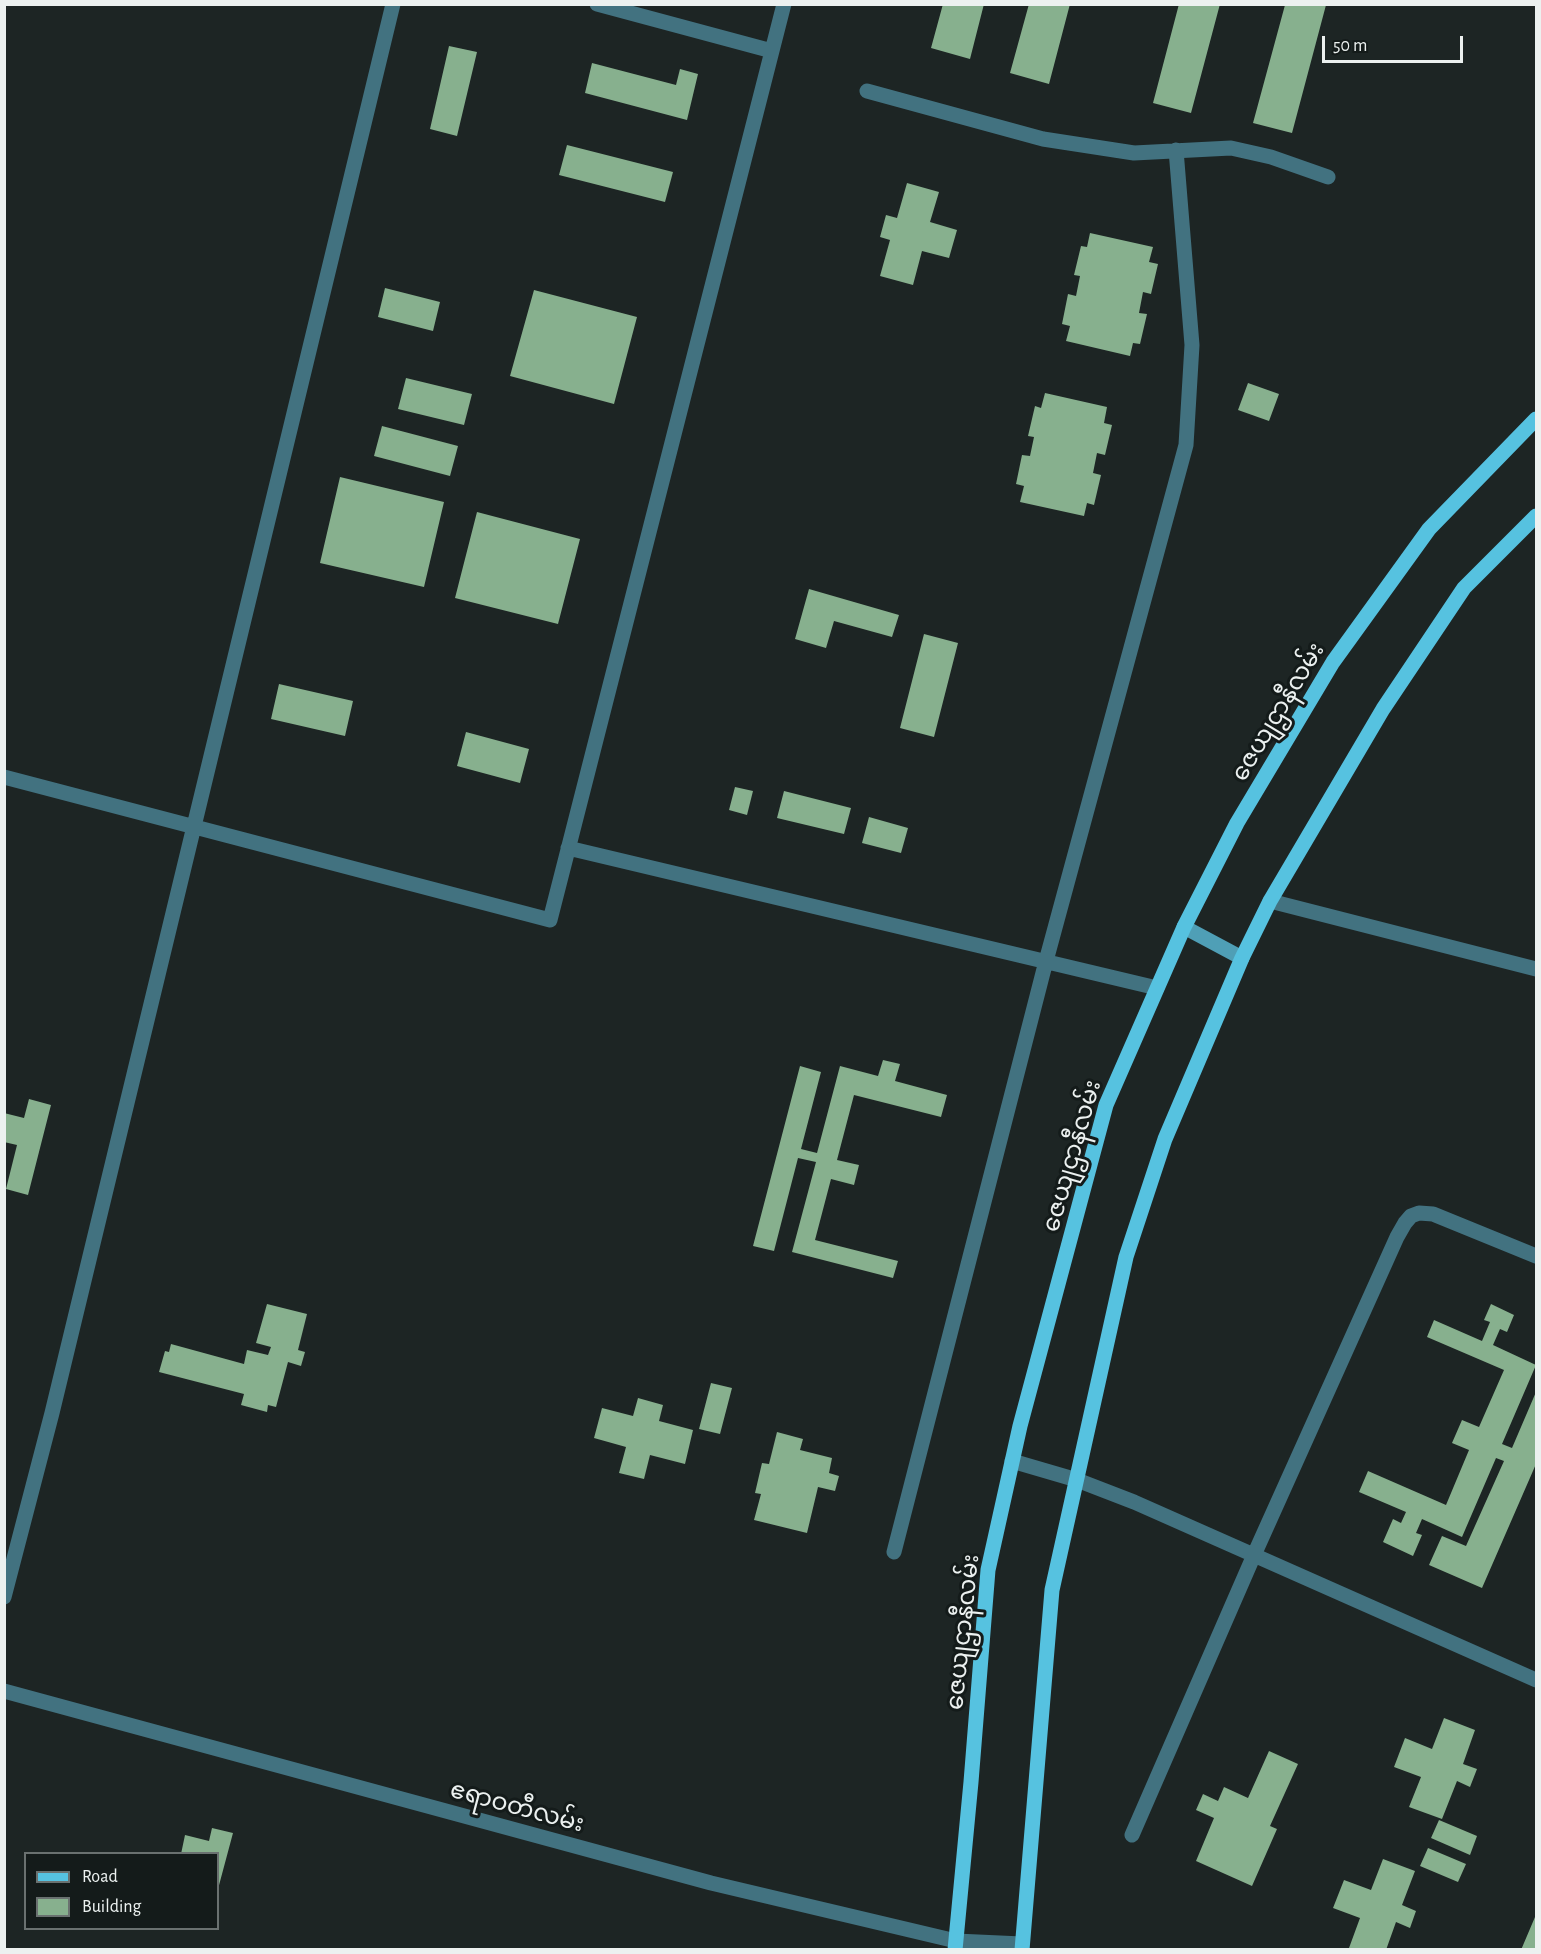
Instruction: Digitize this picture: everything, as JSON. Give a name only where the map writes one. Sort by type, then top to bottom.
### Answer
[{"type":"main road","name":"ဇေယျဌာနီလမ်း","points":[[956,1945],[988,1570],[1023,1414],[1106,1105],[1184,927],[1237,823],[1333,662],[1430,529],[1536,419]]},
{"type":"main road","points":[[1022,1947],[1052,1590],[1126,1257],[1165,1140],[1242,958],[1270,901],[1383,709],[1464,588],[1536,516]]},
{"type":"main road","points":[[1184,927],[1242,958]]},
{"type":"street","points":[[4,1597],[52,1413],[393,4]]},
{"type":"street","points":[[597,4],[772,51]]},
{"type":"street","points":[[4,777],[550,920],[784,4]]},
{"type":"street","points":[[867,92],[1043,139],[1134,153],[1232,148],[1328,177]]},
{"type":"street","points":[[894,1552],[1046,961],[1186,445],[1192,345],[1176,150]]},
{"type":"street","points":[[568,848],[1157,988]]},
{"type":"street","points":[[1270,901],[1536,969]]},
{"type":"street","points":[[1132,1835],[1254,1555],[1397,1237],[1411,1216],[1419,1213],[1433,1214],[1536,1256]]},
{"type":"street","points":[[1012,1461],[1077,1480],[1134,1502],[1536,1680]]},
{"type":"street","name":"ဧရာဝတီလမ်း","points":[[4,1691],[711,1883],[956,1945],[1022,1947]]},
{"type":"building","points":[[943,4],[984,4],[970,59],[931,48]]},
{"type":"building","points":[[1029,4],[1070,4],[1049,84],[1010,73]]},
{"type":"building","points":[[1179,4],[1220,4],[1191,113],[1153,103]]},
{"type":"building","points":[[1285,5],[1326,5],[1292,133],[1253,123]]},
{"type":"building","points":[[449,46],[477,52],[457,136],[430,129]]},
{"type":"building","points":[[592,63],[676,85],[680,69],[698,74],[687,120],[585,93]]},
{"type":"building","points":[[567,145],[673,172],[665,202],[559,175]]},
{"type":"building","points":[[907,183],[939,192],[930,222],[957,230],[949,258],[922,251],[913,285],[880,276],[890,240],[880,237],[886,215],[897,218]]},
{"type":"building","points":[[1090,233],[1153,247],[1149,262],[1158,264],[1151,294],[1143,292],[1139,313],[1147,314],[1140,344],[1133,343],[1130,356],[1066,341],[1070,326],[1062,324],[1068,294],[1076,296],[1080,276],[1074,275],[1081,246],[1087,247]]},
{"type":"building","points":[[385,288],[440,302],[433,331],[378,317]]},
{"type":"building","points":[[534,290],[637,317],[614,404],[510,376]]},
{"type":"building","points":[[406,378],[472,394],[464,425],[398,409]]},
{"type":"building","points":[[1248,383],[1279,394],[1269,421],[1238,410]]},
{"type":"building","points":[[1045,393],[1107,407],[1104,423],[1112,425],[1105,455],[1097,453],[1093,473],[1101,475],[1094,505],[1087,503],[1084,516],[1020,502],[1024,486],[1016,484],[1022,455],[1030,456],[1034,437],[1028,436],[1035,406],[1041,408]]},
{"type":"building","points":[[382,426],[458,446],[450,476],[374,456]]},
{"type":"building","points":[[340,477],[444,502],[424,587],[320,563]]},
{"type":"building","points":[[477,512],[580,539],[558,624],[455,598]]},
{"type":"building","points":[[809,589],[899,615],[892,637],[834,621],[826,648],[795,639]]},
{"type":"building","points":[[924,634],[958,643],[934,737],[900,728]]},
{"type":"building","points":[[279,684],[353,701],[345,736],[271,719]]},
{"type":"building","points":[[466,732],[529,749],[520,783],[457,766]]},
{"type":"building","points":[[735,787],[753,791],[747,815],[729,810]]},
{"type":"building","points":[[784,791],[851,808],[844,834],[777,818]]},
{"type":"building","points":[[869,817],[908,828],[901,853],[862,843]]},
{"type":"building","points":[[883,1060],[900,1064],[895,1081],[947,1095],[941,1117],[854,1095],[837,1160],[859,1165],[854,1185],[831,1179],[815,1240],[898,1261],[893,1278],[792,1252],[816,1162],[798,1158],[774,1251],[753,1246],[800,1066],[821,1072],[801,1149],[817,1153],[840,1066],[878,1076]]},
{"type":"building","points":[[29,1099],[51,1105],[28,1195],[6,1189],[17,1145],[4,1142],[4,1113],[24,1118]]},
{"type":"building","points":[[267,1304],[307,1314],[298,1350],[305,1352],[301,1366],[288,1362],[276,1407],[268,1405],[267,1412],[241,1405],[244,1394],[159,1372],[165,1351],[169,1352],[171,1344],[244,1364],[247,1350],[268,1355],[271,1347],[256,1343]]},
{"type":"building","points":[[1491,1304],[1514,1315],[1507,1332],[1500,1329],[1493,1345],[1536,1365],[1502,1444],[1512,1448],[1536,1392],[1536,1464],[1482,1588],[1429,1565],[1442,1536],[1466,1546],[1504,1461],[1496,1458],[1462,1537],[1422,1519],[1416,1533],[1422,1535],[1413,1556],[1383,1542],[1393,1519],[1401,1523],[1406,1512],[1359,1492],[1368,1471],[1446,1505],[1469,1450],[1452,1443],[1462,1420],[1479,1427],[1504,1370],[1427,1337],[1434,1320],[1482,1341],[1490,1322],[1484,1320]]},
{"type":"building","points":[[711,1383],[732,1388],[720,1434],[699,1429]]},
{"type":"building","points":[[638,1398],[663,1405],[659,1421],[693,1430],[685,1464],[650,1455],[644,1479],[619,1473],[626,1447],[594,1438],[602,1408],[633,1416]]},
{"type":"building","points":[[777,1432],[803,1439],[800,1450],[832,1458],[829,1473],[839,1476],[835,1491],[818,1487],[807,1533],[754,1520],[761,1494],[755,1493],[762,1463],[769,1464]]},
{"type":"building","points":[[1444,1718],[1475,1730],[1463,1764],[1477,1769],[1470,1787],[1457,1781],[1442,1819],[1409,1807],[1421,1777],[1394,1767],[1405,1738],[1432,1749]]},
{"type":"building","points":[[1269,1751],[1298,1764],[1270,1826],[1277,1829],[1252,1886],[1196,1861],[1214,1818],[1196,1810],[1203,1794],[1218,1801],[1224,1787],[1248,1798]]},
{"type":"building","points":[[1439,1820],[1477,1836],[1470,1855],[1431,1838]]},
{"type":"building","points":[[212,1828],[233,1833],[219,1885],[219,1852],[181,1852],[185,1835],[209,1841]]},
{"type":"building","points":[[1428,1848],[1466,1864],[1458,1882],[1420,1866]]},
{"type":"building","points":[[1383,1859],[1415,1871],[1402,1905],[1416,1911],[1410,1928],[1396,1922],[1386,1950],[1352,1950],[1349,1948],[1360,1918],[1333,1908],[1344,1880],[1371,1890]]},
{"type":"building","points":[[1535,1917],[1536,1950],[1521,1950]]}]
